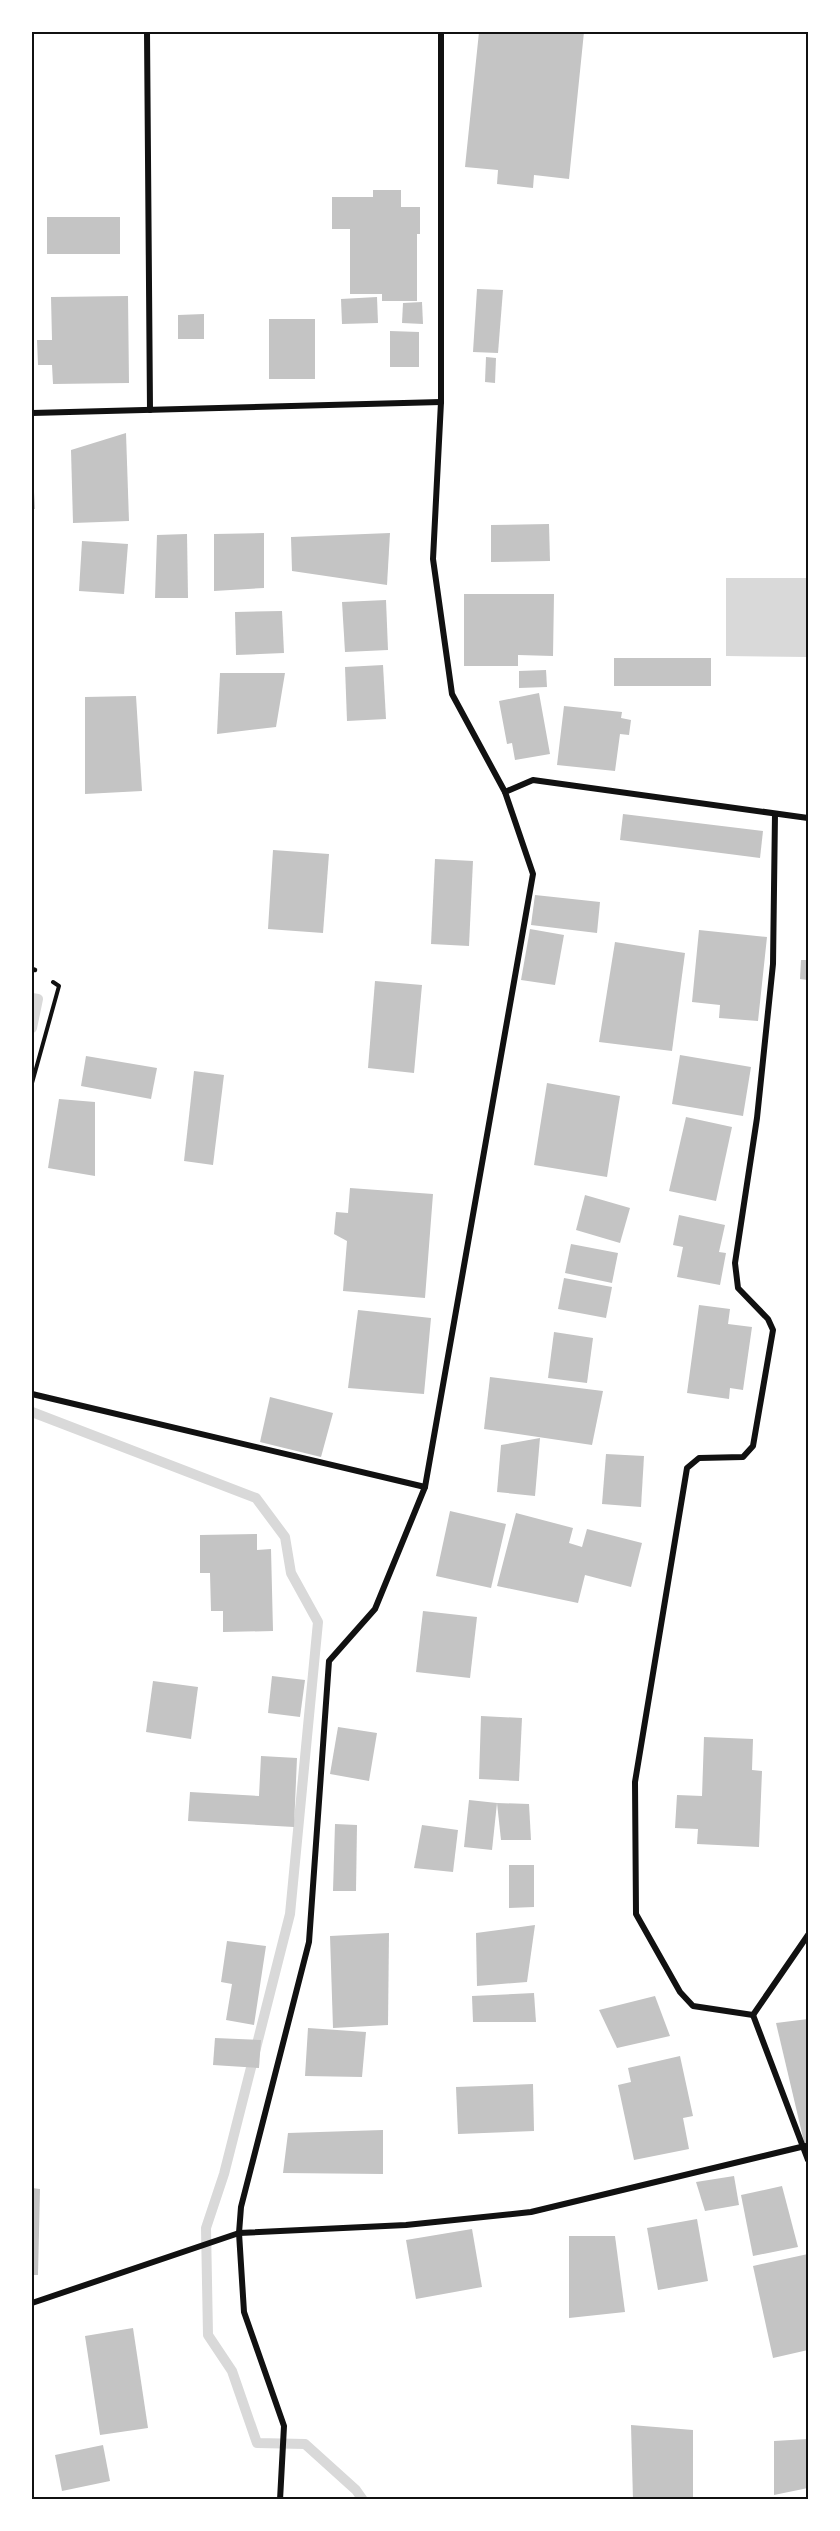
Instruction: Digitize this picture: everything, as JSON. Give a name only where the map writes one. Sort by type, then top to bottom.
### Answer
[{"type":"street","points":[[147,32],[150,410]]},
{"type":"street","points":[[280,2499],[284,2426],[243,2312],[239,2233],[241,2207],[309,1942],[329,1661],[375,1609],[425,1487],[533,874],[505,792],[452,694],[433,559],[441,402],[441,32]]},
{"type":"street","points":[[32,413],[441,402]]},
{"type":"street","points":[[505,792],[533,780],[808,818]]},
{"type":"street","points":[[753,2015],[693,2006],[680,1992],[636,1914],[635,1782],[687,1468],[699,1458],[743,1457],[753,1446],[773,1330],[768,1319],[738,1288],[735,1263],[757,1118],[773,964],[775,814]]},
{"type":"street","points":[[32,1394],[425,1487]]},
{"type":"street","points":[[753,2015],[808,1935]]},
{"type":"street","points":[[753,2015],[805,2146],[808,2160]]},
{"type":"street","points":[[32,2303],[239,2233],[406,2225],[531,2212],[805,2146]]},
{"type":"path","points":[[32,1083],[59,986],[33,969]]},
{"type":"shaded area","points":[[726,578],[808,578],[808,657],[726,656]]},
{"type":"building","points":[[479,32],[584,32],[569,179],[534,175],[533,188],[497,184],[498,170],[465,167]]},
{"type":"building","points":[[373,190],[401,190],[401,207],[420,207],[420,234],[417,234],[417,301],[382,301],[382,294],[350,294],[350,229],[332,229],[332,197],[373,197]]},
{"type":"building","points":[[47,217],[120,217],[120,254],[47,254]]},
{"type":"building","points":[[477,289],[503,290],[498,353],[473,352]]},
{"type":"building","points":[[128,296],[129,383],[53,384],[52,365],[38,365],[37,340],[52,340],[51,297]]},
{"type":"building","points":[[377,297],[378,323],[342,324],[341,299]]},
{"type":"building","points":[[422,302],[423,324],[402,323],[403,303]]},
{"type":"building","points":[[204,314],[204,339],[178,339],[178,315]]},
{"type":"building","points":[[269,319],[315,319],[315,379],[269,379]]},
{"type":"building","points":[[390,331],[419,332],[419,367],[390,367]]},
{"type":"building","points":[[486,357],[496,358],[495,383],[485,382]]},
{"type":"building","points":[[126,433],[129,521],[73,523],[71,450]]},
{"type":"building","points":[[33,474],[35,509],[32,509]]},
{"type":"building","points":[[549,524],[550,561],[491,562],[491,525]]},
{"type":"building","points":[[264,533],[264,588],[214,591],[214,534]]},
{"type":"building","points":[[390,533],[387,585],[292,571],[291,537]]},
{"type":"building","points":[[187,534],[188,598],[155,598],[157,535]]},
{"type":"building","points":[[82,541],[128,544],[124,594],[79,591]]},
{"type":"building","points":[[464,594],[554,594],[553,656],[518,655],[518,666],[464,666]]},
{"type":"building","points":[[386,600],[388,650],[345,652],[342,602]]},
{"type":"building","points":[[282,611],[284,653],[236,655],[235,612]]},
{"type":"building","points":[[614,658],[711,658],[711,686],[614,686]]},
{"type":"building","points":[[383,665],[386,719],[347,721],[345,667]]},
{"type":"building","points":[[546,670],[547,687],[519,688],[519,671]]},
{"type":"building","points":[[220,673],[285,673],[276,727],[217,734]]},
{"type":"building","points":[[539,693],[550,754],[515,760],[512,743],[507,744],[499,701]]},
{"type":"building","points":[[136,696],[142,791],[85,794],[85,697]]},
{"type":"building","points":[[564,706],[622,712],[621,718],[631,720],[629,735],[620,734],[615,771],[557,765]]},
{"type":"building","points":[[623,814],[763,831],[760,858],[620,840]]},
{"type":"building","points":[[273,850],[329,854],[323,933],[268,929]]},
{"type":"building","points":[[435,859],[473,861],[469,946],[431,944]]},
{"type":"building","points":[[535,895],[600,902],[597,933],[531,925]]},
{"type":"building","points":[[530,929],[564,935],[555,985],[521,980]]},
{"type":"building","points":[[699,930],[767,937],[758,1021],[719,1018],[720,1005],[692,1002]]},
{"type":"building","points":[[615,942],[685,953],[672,1051],[599,1042]]},
{"type":"building","points":[[801,960],[808,960],[808,980],[800,979]]},
{"type":"building","points":[[375,981],[422,985],[414,1073],[368,1068]]},
{"type":"building","points":[[680,1055],[751,1067],[743,1116],[672,1104]]},
{"type":"building","points":[[86,1056],[157,1068],[151,1099],[81,1086]]},
{"type":"building","points":[[194,1071],[224,1075],[213,1165],[184,1161]]},
{"type":"building","points":[[547,1083],[620,1096],[607,1177],[534,1165]]},
{"type":"building","points":[[59,1099],[95,1102],[95,1176],[48,1168]]},
{"type":"building","points":[[686,1117],[732,1127],[716,1201],[669,1191]]},
{"type":"building","points":[[350,1188],[433,1194],[425,1298],[343,1291],[347,1241],[334,1234],[336,1212],[348,1213]]},
{"type":"building","points":[[585,1195],[630,1208],[620,1243],[576,1230]]},
{"type":"building","points":[[679,1215],[725,1225],[719,1252],[726,1253],[720,1285],[677,1277],[683,1247],[673,1245]]},
{"type":"building","points":[[571,1244],[618,1253],[612,1283],[565,1273]]},
{"type":"building","points":[[564,1278],[612,1287],[606,1318],[558,1309]]},
{"type":"building","points":[[699,1305],[730,1309],[728,1324],[752,1327],[743,1390],[730,1388],[729,1399],[687,1393]]},
{"type":"building","points":[[358,1310],[431,1318],[424,1394],[348,1388]]},
{"type":"building","points":[[554,1332],[593,1338],[587,1383],[548,1378]]},
{"type":"building","points":[[490,1377],[603,1391],[592,1445],[484,1429]]},
{"type":"building","points":[[270,1397],[333,1413],[321,1457],[260,1442]]},
{"type":"building","points":[[540,1438],[535,1496],[497,1492],[501,1445]]},
{"type":"building","points":[[606,1454],[644,1456],[641,1507],[602,1504]]},
{"type":"building","points":[[450,1511],[506,1524],[491,1588],[436,1576]]},
{"type":"building","points":[[516,1513],[573,1528],[569,1543],[582,1547],[587,1529],[642,1543],[631,1587],[585,1575],[578,1603],[497,1586]]},
{"type":"building","points":[[257,1534],[257,1550],[271,1549],[273,1631],[223,1632],[223,1611],[211,1611],[210,1573],[200,1573],[200,1535]]},
{"type":"building","points":[[423,1611],[477,1617],[470,1678],[416,1672]]},
{"type":"building","points":[[272,1676],[305,1680],[300,1717],[268,1713]]},
{"type":"building","points":[[153,1681],[198,1687],[191,1739],[146,1732]]},
{"type":"building","points":[[481,1716],[522,1718],[519,1781],[479,1779]]},
{"type":"building","points":[[338,1727],[377,1733],[369,1781],[330,1774]]},
{"type":"building","points":[[704,1737],[753,1739],[752,1770],[762,1771],[759,1847],[697,1844],[698,1829],[675,1828],[677,1795],[702,1796]]},
{"type":"building","points":[[261,1756],[297,1758],[294,1827],[188,1821],[190,1792],[259,1796]]},
{"type":"building","points":[[469,1800],[497,1803],[492,1850],[464,1847]]},
{"type":"building","points":[[497,1803],[529,1804],[531,1840],[501,1840]]},
{"type":"building","points":[[335,1824],[357,1825],[356,1891],[333,1891]]},
{"type":"building","points":[[422,1825],[458,1830],[453,1872],[414,1868]]},
{"type":"building","points":[[509,1865],[534,1865],[534,1907],[509,1908]]},
{"type":"building","points":[[535,1925],[527,1982],[477,1986],[476,1933]]},
{"type":"building","points":[[389,1933],[388,2025],[333,2028],[330,1936]]},
{"type":"building","points":[[227,1941],[266,1946],[254,2025],[226,2020],[232,1984],[221,1982]]},
{"type":"building","points":[[534,1993],[536,2022],[473,2022],[472,1996]]},
{"type":"building","points":[[655,1996],[670,2036],[617,2048],[599,2010]]},
{"type":"building","points":[[808,2019],[808,2143],[805,2146],[776,2023]]},
{"type":"building","points":[[308,2028],[366,2032],[362,2077],[305,2076]]},
{"type":"building","points":[[215,2038],[261,2040],[259,2068],[213,2065]]},
{"type":"building","points":[[680,2056],[693,2116],[683,2118],[689,2149],[634,2160],[618,2085],[631,2082],[628,2068]]},
{"type":"building","points":[[533,2084],[534,2131],[458,2134],[456,2087]]},
{"type":"building","points":[[383,2130],[383,2174],[283,2173],[288,2133]]},
{"type":"building","points":[[734,2176],[739,2205],[705,2211],[696,2182]]},
{"type":"building","points":[[782,2186],[798,2247],[753,2256],[741,2195]]},
{"type":"building","points":[[32,2188],[40,2189],[38,2275],[32,2275]]},
{"type":"building","points":[[697,2219],[708,2281],[658,2290],[647,2228]]},
{"type":"building","points":[[472,2229],[482,2287],[416,2299],[406,2240]]},
{"type":"building","points":[[569,2236],[615,2236],[625,2312],[569,2318]]},
{"type":"building","points":[[808,2254],[808,2350],[773,2358],[753,2266]]},
{"type":"building","points":[[133,2328],[148,2428],[100,2435],[85,2336]]},
{"type":"building","points":[[631,2425],[693,2430],[693,2500],[633,2500]]},
{"type":"building","points":[[808,2439],[808,2488],[774,2495],[774,2441]]},
{"type":"building","points":[[103,2445],[110,2481],[62,2491],[55,2455]]},
{"type":"waterway","points":[[32,998],[38,999],[32,1028]]},
{"type":"waterway","points":[[32,1412],[256,1498],[285,1537],[291,1573],[318,1622],[290,1914],[224,2174],[206,2228],[208,2335],[232,2371],[257,2443],[305,2444],[356,2490],[363,2500]]}]
